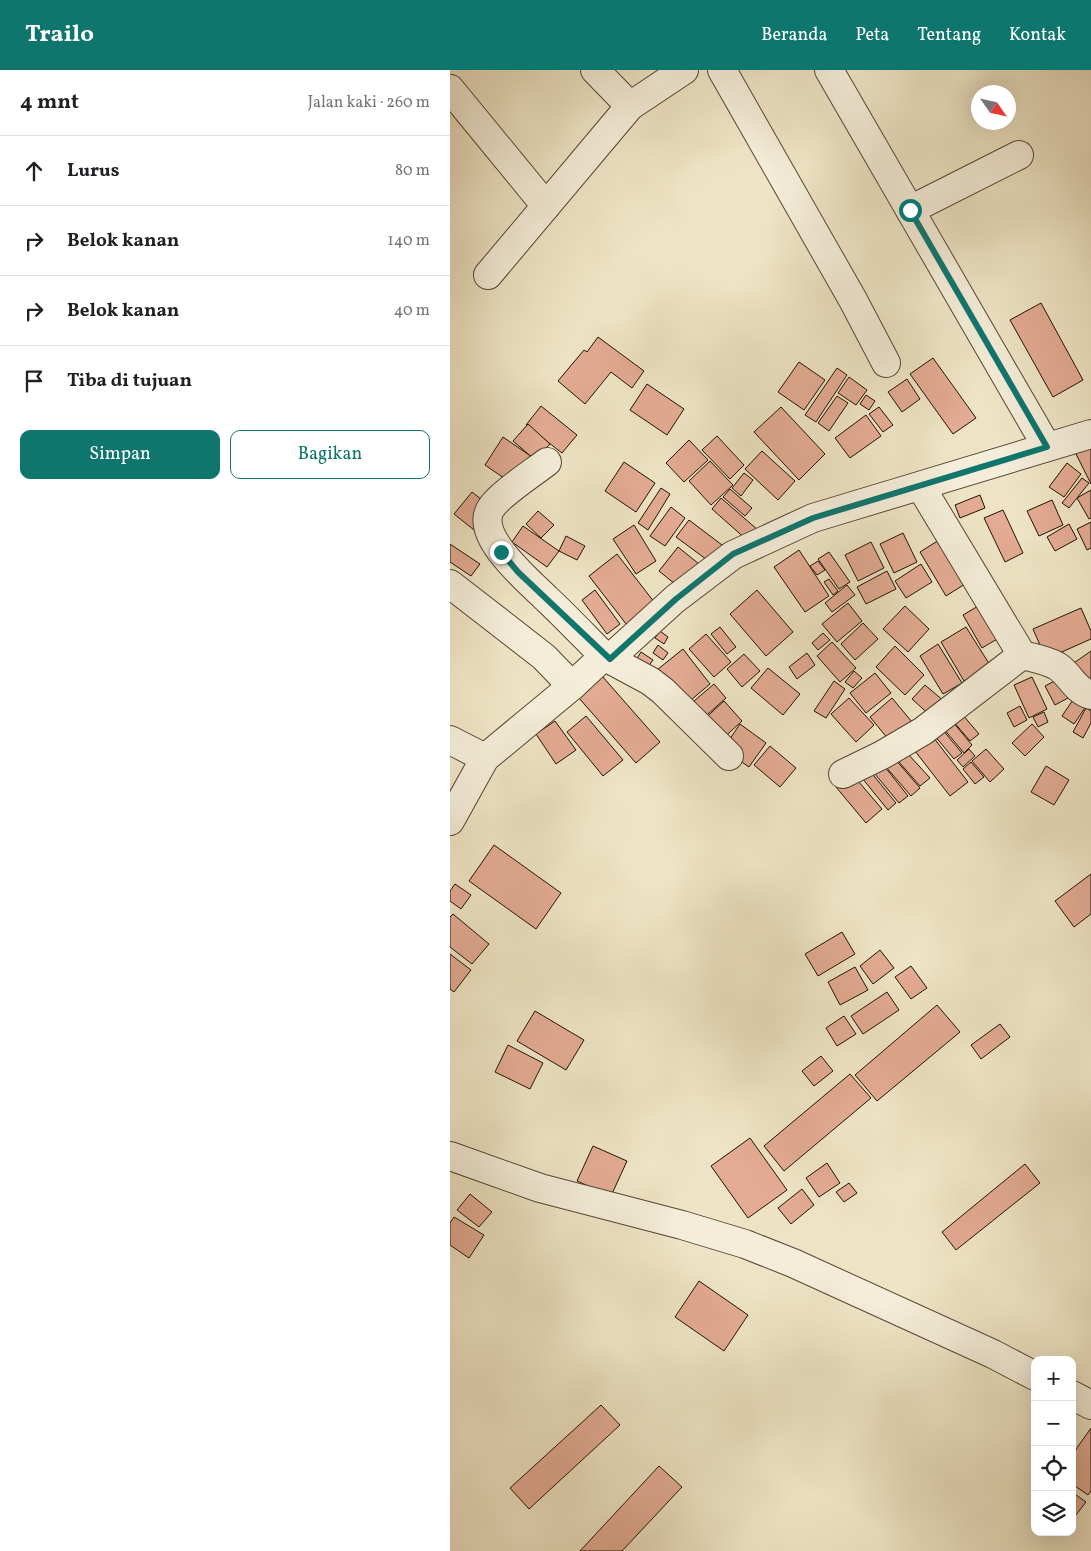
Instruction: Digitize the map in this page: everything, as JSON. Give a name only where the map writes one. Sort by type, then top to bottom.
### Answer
[{"type":"street","points":[[595,70],[630,106]]},
{"type":"street","points":[[488,274],[630,106],[684,70]]},
{"type":"street","points":[[722,70],[853,300],[886,363]]},
{"type":"street","points":[[829,70],[1047,447]]},
{"type":"street","points":[[450,89],[546,206]]},
{"type":"street","points":[[910,210],[1019,155]]},
{"type":"street","points":[[450,820],[485,758],[733,554],[813,518],[921,487],[1091,434]]},
{"type":"street","points":[[548,462],[491,507],[487,519],[489,531],[501,552],[518,572],[607,657],[650,681],[663,691],[729,756]]},
{"type":"street","points":[[921,487],[1022,655],[1045,660],[1059,667],[1083,693],[1091,695]]},
{"type":"street","points":[[450,584],[544,657],[572,686]]},
{"type":"street","points":[[842,774],[882,755],[923,731],[1022,655]]},
{"type":"street","points":[[450,740],[485,758]]},
{"type":"street","points":[[450,1156],[540,1188],[682,1224],[793,1262],[993,1354],[1031,1374]]},
{"type":"street","points":[[1076,1397],[1091,1405]]},
{"type":"building","points":[[1041,303],[1083,380],[1053,397],[1010,320]]},
{"type":"building","points":[[598,337],[644,371],[632,388],[611,372],[585,404],[558,381],[584,350],[587,352]]},
{"type":"building","points":[[933,358],[976,418],[953,434],[910,374]]},
{"type":"building","points":[[799,362],[825,380],[804,410],[778,392]]},
{"type":"building","points":[[837,368],[847,375],[816,422],[805,415]]},
{"type":"building","points":[[849,377],[867,390],[856,405],[838,393]]},
{"type":"building","points":[[907,379],[920,399],[902,412],[888,392]]},
{"type":"building","points":[[647,384],[684,409],[667,435],[630,410]]},
{"type":"building","points":[[866,395],[875,401],[869,410],[860,404]]},
{"type":"building","points":[[837,396],[848,403],[829,431],[818,423]]},
{"type":"building","points":[[541,406],[577,435],[562,453],[526,425]]},
{"type":"building","points":[[781,407],[825,454],[799,480],[754,432]]},
{"type":"building","points":[[879,407],[893,425],[883,432],[869,414]]},
{"type":"building","points":[[866,415],[881,436],[850,458],[835,438]]},
{"type":"building","points":[[528,424],[550,444],[535,460],[513,441]]},
{"type":"building","points":[[717,436],[744,465],[730,479],[702,450]]},
{"type":"building","points":[[503,437],[532,457],[514,485],[485,465]]},
{"type":"building","points":[[689,440],[708,460],[684,482],[666,463]]},
{"type":"building","points":[[1091,442],[1091,484],[1074,450]]},
{"type":"building","points":[[762,451],[795,481],[778,500],[745,469]]},
{"type":"building","points":[[710,461],[733,485],[711,505],[689,481]]},
{"type":"building","points":[[624,462],[655,483],[636,512],[605,491]]},
{"type":"building","points":[[1067,463],[1081,474],[1064,497],[1049,487]]},
{"type":"building","points":[[744,473],[753,480],[741,496],[732,488]]},
{"type":"building","points":[[1082,478],[1089,483],[1069,508],[1062,503]]},
{"type":"building","points":[[661,488],[670,494],[648,530],[638,523]]},
{"type":"building","points":[[730,489],[752,508],[745,516],[723,497]]},
{"type":"building","points":[[1091,490],[1091,518],[1089,519],[1077,498]]},
{"type":"building","points":[[472,492],[491,507],[474,530],[454,514]]},
{"type":"building","points":[[980,495],[985,508],[960,518],[955,505]]},
{"type":"building","points":[[721,498],[758,530],[748,541],[712,509]]},
{"type":"building","points":[[1052,500],[1063,525],[1039,536],[1027,511]]},
{"type":"building","points":[[671,507],[685,518],[665,546],[650,536]]},
{"type":"building","points":[[1003,510],[1023,553],[1005,562],[984,518]]},
{"type":"building","points":[[538,511],[554,525],[541,538],[526,524]]},
{"type":"building","points":[[689,520],[726,548],[714,565],[676,537]]},
{"type":"building","points":[[1091,522],[1091,548],[1087,550],[1077,529]]},
{"type":"building","points":[[1069,524],[1077,539],[1055,551],[1047,537]]},
{"type":"building","points":[[634,525],[656,561],[636,574],[613,539]]},
{"type":"building","points":[[523,526],[559,551],[547,567],[512,542]]},
{"type":"building","points":[[903,533],[917,562],[894,573],[880,544]]},
{"type":"building","points":[[947,535],[973,579],[946,596],[920,552]]},
{"type":"building","points":[[566,536],[585,546],[577,560],[559,551]]},
{"type":"building","points":[[871,542],[884,568],[858,581],[845,555]]},
{"type":"building","points":[[450,544],[480,564],[471,576],[450,562]]},
{"type":"building","points":[[678,547],[699,564],[680,588],[659,571]]},
{"type":"building","points":[[799,550],[829,596],[805,612],[774,567]]},
{"type":"building","points":[[829,552],[850,582],[839,589],[818,559]]},
{"type":"building","points":[[617,554],[658,607],[630,629],[589,576]]},
{"type":"building","points":[[818,561],[825,570],[817,575],[810,566]]},
{"type":"building","points":[[921,564],[932,582],[906,598],[895,581]]},
{"type":"building","points":[[887,571],[896,589],[866,604],[857,587]]},
{"type":"building","points":[[829,579],[838,591],[833,595],[824,582]]},
{"type":"building","points":[[847,585],[855,595],[832,612],[825,603]]},
{"type":"building","points":[[595,590],[620,624],[607,634],[582,600]]},
{"type":"building","points":[[757,590],[793,632],[766,656],[730,614]]},
{"type":"building","points":[[985,602],[1004,635],[982,648],[963,615]]},
{"type":"building","points":[[848,603],[862,621],[837,642],[822,624]]},
{"type":"building","points":[[905,606],[929,629],[908,652],[883,629]]},
{"type":"building","points":[[1081,608],[1091,631],[1091,639],[1046,659],[1033,629]]},
{"type":"building","points":[[863,623],[878,639],[855,660],[841,644]]},
{"type":"building","points":[[720,627],[736,647],[727,654],[711,634]]},
{"type":"building","points":[[966,627],[990,665],[964,681],[941,642]]},
{"type":"building","points":[[660,631],[668,637],[664,644],[655,638]]},
{"type":"building","points":[[823,633],[830,640],[818,650],[812,643]]},
{"type":"building","points":[[706,634],[731,662],[714,677],[689,649]]},
{"type":"building","points":[[832,642],[856,668],[840,682],[817,656]]},
{"type":"building","points":[[938,644],[962,683],[943,694],[920,656]]},
{"type":"building","points":[[658,645],[668,653],[663,660],[653,653]]},
{"type":"building","points":[[895,646],[924,675],[905,695],[876,667]]},
{"type":"building","points":[[683,649],[710,684],[685,705],[657,670]]},
{"type":"building","points":[[1091,651],[1091,688],[1071,665]]},
{"type":"building","points":[[641,652],[653,660],[643,674],[632,666]]},
{"type":"building","points":[[807,653],[815,665],[797,679],[789,667]]},
{"type":"building","points":[[744,654],[760,671],[742,687],[727,669]]},
{"type":"building","points":[[595,668],[660,742],[636,763],[571,689]]},
{"type":"building","points":[[768,668],[800,694],[783,715],[751,688]]},
{"type":"building","points":[[854,671],[862,678],[853,688],[845,682]]},
{"type":"building","points":[[875,673],[891,693],[866,713],[850,693]]},
{"type":"building","points":[[1070,673],[1079,692],[1055,705],[1045,686]]},
{"type":"building","points":[[1032,677],[1047,709],[1029,718],[1014,685]]},
{"type":"building","points":[[834,681],[845,689],[826,718],[814,711]]},
{"type":"building","points":[[714,684],[726,698],[700,721],[687,707]]},
{"type":"building","points":[[925,685],[945,702],[932,717],[912,699]]},
{"type":"building","points":[[1077,694],[1089,702],[1074,724],[1062,716]]},
{"type":"building","points":[[849,698],[874,725],[856,742],[831,714]]},
{"type":"building","points":[[892,698],[917,728],[894,746],[870,717]]},
{"type":"building","points":[[724,701],[742,721],[718,743],[700,723]]},
{"type":"building","points":[[1020,706],[1027,720],[1014,727],[1007,713]]},
{"type":"building","points":[[1086,708],[1091,711],[1091,723],[1083,738],[1073,732]]},
{"type":"building","points":[[1044,712],[1048,722],[1038,727],[1033,717]]},
{"type":"building","points":[[962,714],[979,734],[970,741],[953,721]]},
{"type":"building","points":[[586,716],[623,760],[603,776],[567,732]]},
{"type":"building","points":[[555,721],[576,750],[556,764],[536,734]]},
{"type":"building","points":[[952,721],[972,745],[964,753],[943,728]]},
{"type":"building","points":[[740,724],[766,743],[749,767],[723,749]]},
{"type":"building","points":[[1032,724],[1044,737],[1025,756],[1012,743]]},
{"type":"building","points":[[942,729],[962,753],[954,759],[934,735]]},
{"type":"building","points":[[933,737],[968,782],[950,796],[915,751]]},
{"type":"building","points":[[770,746],[796,768],[780,787],[754,765]]},
{"type":"building","points":[[969,749],[975,756],[963,767],[957,760]]},
{"type":"building","points":[[986,749],[1004,769],[990,782],[972,761]]},
{"type":"building","points":[[908,754],[930,778],[920,786],[899,762]]},
{"type":"building","points":[[895,759],[920,788],[911,796],[886,767]]},
{"type":"building","points":[[971,762],[984,777],[975,784],[963,769]]},
{"type":"building","points":[[1046,766],[1069,780],[1054,805],[1031,792]]},
{"type":"building","points":[[885,767],[908,796],[899,803],[875,774]]},
{"type":"building","points":[[870,771],[896,803],[888,810],[862,778]]},
{"type":"building","points":[[852,774],[882,809],[866,823],[836,787]]},
{"type":"building","points":[[494,845],[561,893],[536,929],[469,881]]},
{"type":"building","points":[[1091,874],[1091,914],[1074,927],[1055,901]]},
{"type":"building","points":[[455,884],[471,895],[461,909],[450,901],[450,891]]},
{"type":"building","points":[[453,914],[489,944],[472,964],[450,947],[450,917]]},
{"type":"building","points":[[842,932],[855,954],[818,976],[805,954]]},
{"type":"building","points":[[880,950],[894,968],[873,984],[860,966]]},
{"type":"building","points":[[450,954],[471,970],[454,992],[450,989]]},
{"type":"building","points":[[911,966],[927,988],[911,999],[895,977]]},
{"type":"building","points":[[855,967],[868,990],[840,1005],[828,982]]},
{"type":"building","points":[[887,992],[899,1010],[863,1034],[851,1016]]},
{"type":"building","points":[[937,1005],[960,1032],[877,1101],[855,1075]]},
{"type":"building","points":[[535,1011],[584,1040],[566,1070],[517,1041]]},
{"type":"building","points":[[844,1016],[856,1034],[837,1046],[826,1028]]},
{"type":"building","points":[[1000,1024],[1010,1037],[981,1059],[971,1045]]},
{"type":"building","points":[[508,1045],[543,1063],[530,1089],[495,1072]]},
{"type":"building","points":[[821,1056],[833,1071],[814,1086],[802,1071]]},
{"type":"building","points":[[850,1074],[871,1098],[784,1171],[764,1146]]},
{"type":"building","points":[[750,1138],[787,1190],[748,1218],[711,1166]]},
{"type":"building","points":[[593,1146],[627,1161],[611,1196],[577,1181]]},
{"type":"building","points":[[827,1163],[840,1183],[819,1197],[806,1178]]},
{"type":"building","points":[[1025,1164],[1040,1183],[956,1250],[942,1232]]},
{"type":"building","points":[[849,1183],[857,1193],[844,1202],[836,1192]]},
{"type":"building","points":[[802,1189],[814,1205],[791,1224],[778,1208]]},
{"type":"building","points":[[470,1194],[492,1212],[479,1227],[457,1210]]},
{"type":"building","points":[[454,1217],[484,1235],[469,1258],[450,1245],[450,1223]]},
{"type":"building","points":[[699,1281],[748,1315],[724,1351],[675,1317]]},
{"type":"building","points":[[601,1405],[620,1425],[529,1509],[510,1488]]},
{"type":"building","points":[[1091,1428],[1091,1491],[1088,1495],[1076,1487],[1076,1449]]},
{"type":"building","points":[[659,1466],[682,1487],[622,1551],[580,1551]]},
{"type":"building","points":[[1076,1495],[1086,1502],[1076,1515]]},
{"type":"route","points":[[501,552],[518,572],[604,656],[610,659],[676,599],[733,554],[813,518],[921,487],[1047,447],[910,210]]}]
